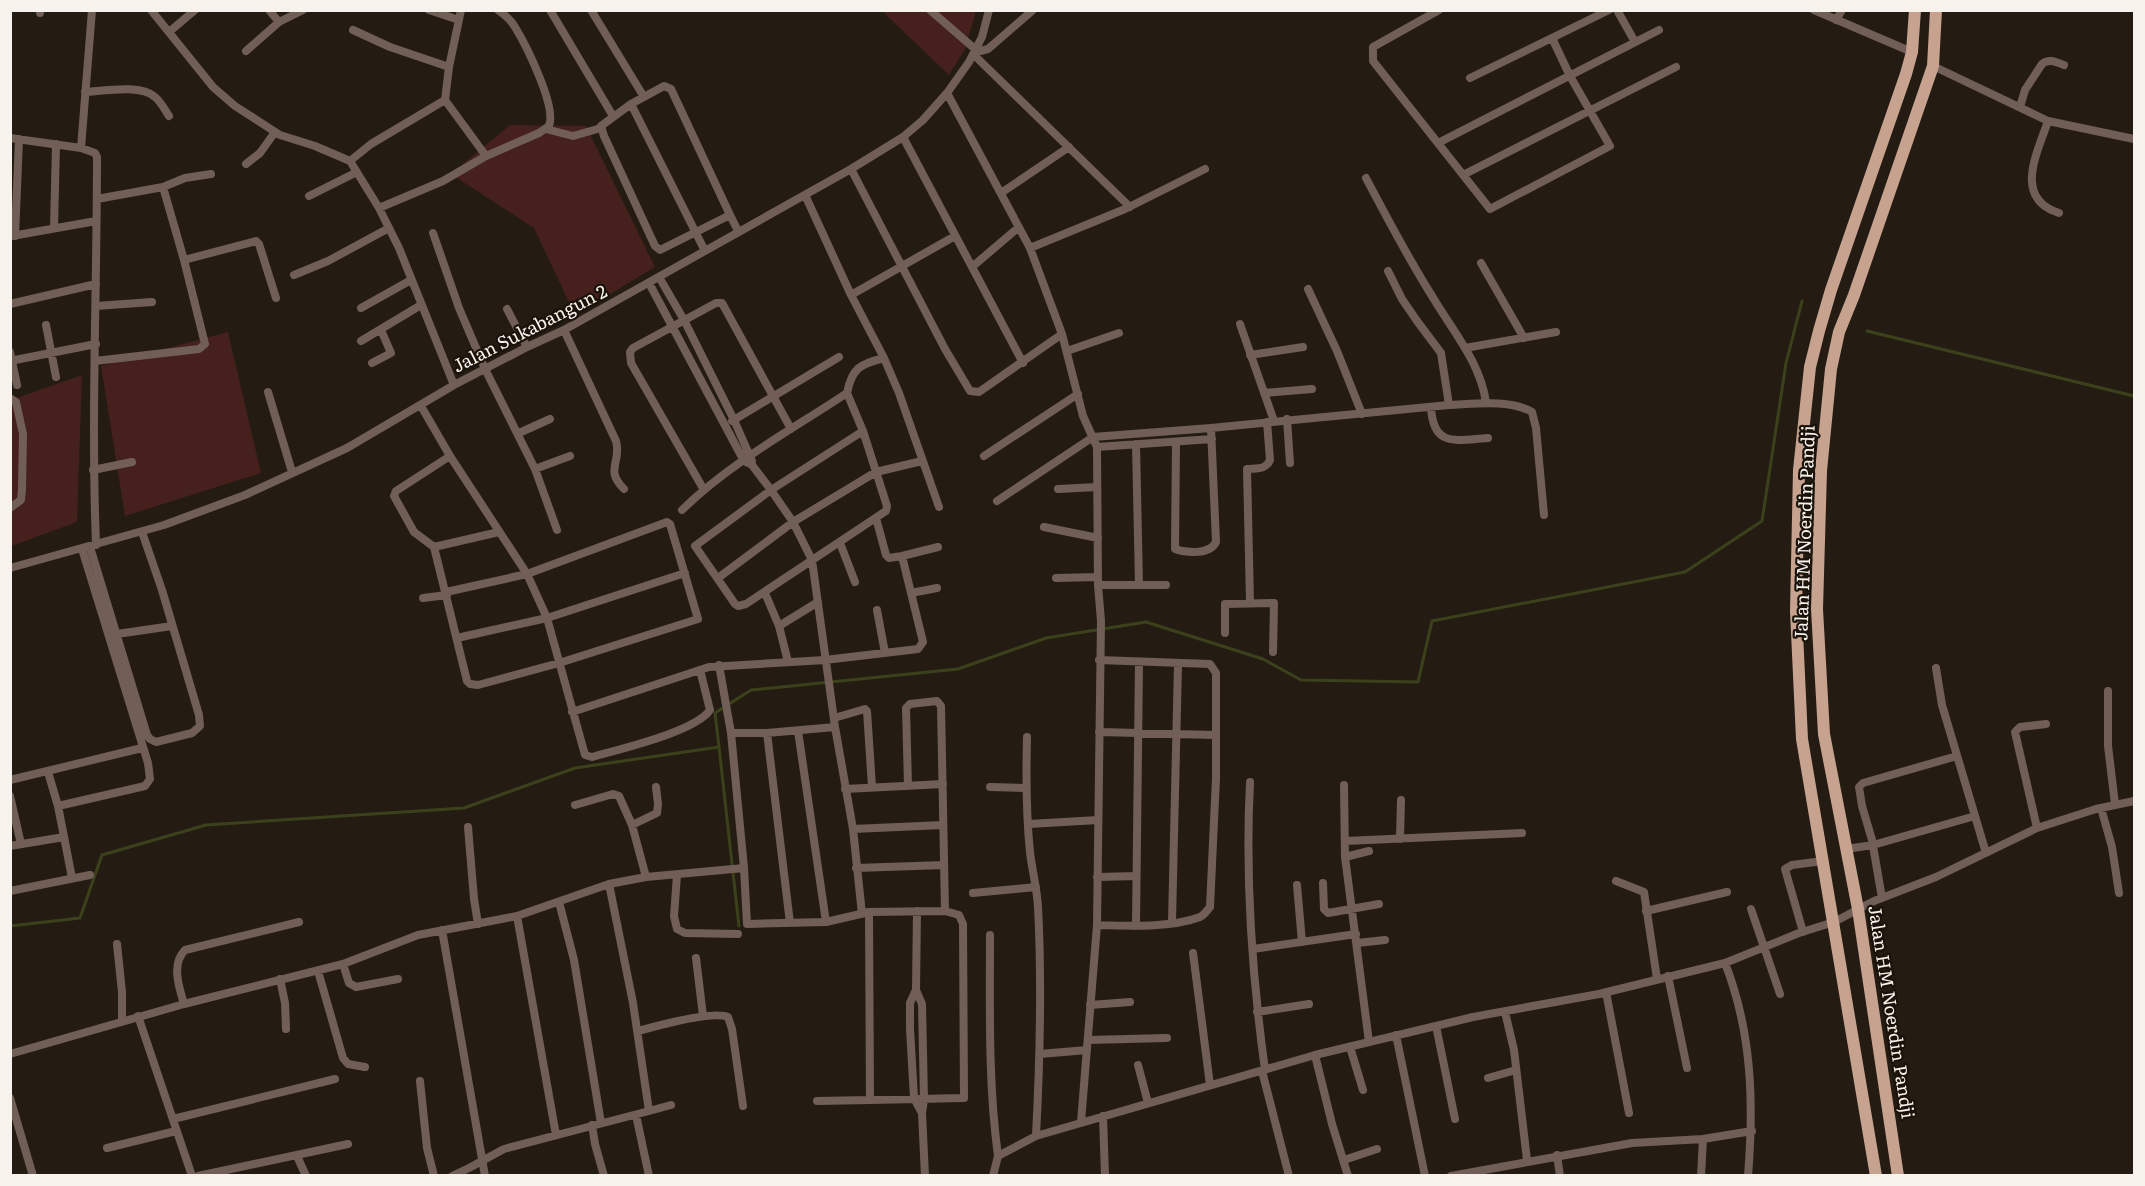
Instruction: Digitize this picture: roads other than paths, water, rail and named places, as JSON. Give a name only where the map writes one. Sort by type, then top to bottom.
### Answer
[{"type":"main road","name":"Jalan HM Noerdin Pandji","points":[[1876,1176],[1802,740],[1796,611],[1799,470],[1809,376],[1819,331],[1906,74],[1912,52],[1915,10]]},
{"type":"main road","name":"Jalan HM Noerdin Pandji","points":[[1898,1176],[1858,909],[1824,734],[1817,609],[1821,471],[1831,369],[1839,332],[1854,295],[1933,66],[1936,10]]},
{"type":"street","points":[[81,148],[92,10]]},
{"type":"street","points":[[151,10],[213,87],[235,106],[275,132],[350,161],[389,228],[454,385]]},
{"type":"street","points":[[169,32],[195,10]]},
{"type":"street","points":[[269,10],[279,22]]},
{"type":"street","points":[[246,51],[279,22],[303,10]]},
{"type":"street","points":[[429,10],[459,20]]},
{"type":"street","points":[[461,10],[449,66],[445,99],[486,156]]},
{"type":"street","points":[[498,10],[515,27],[542,83],[551,119],[546,129]]},
{"type":"street","points":[[550,10],[613,116]]},
{"type":"street","points":[[591,10],[644,97]]},
{"type":"street","points":[[930,10],[1130,207]]},
{"type":"street","name":"Jalan Sukabangun 2","points":[[10,568],[142,532],[216,507],[347,448],[454,385],[564,330],[806,195],[903,137],[923,120],[946,93],[974,52],[982,37],[989,10]]},
{"type":"street","points":[[974,52],[986,50],[1033,10]]},
{"type":"street","points":[[1439,10],[1373,46],[1373,62],[1492,209],[1610,146],[1570,76],[1552,38]]},
{"type":"street","points":[[1470,78],[1608,10]]},
{"type":"street","points":[[1617,10],[1635,42]]},
{"type":"street","points":[[1814,10],[1912,52]]},
{"type":"street","points":[[1836,20],[1842,10]]},
{"type":"street","points":[[353,30],[397,50],[449,66]]},
{"type":"street","points":[[1438,143],[1659,30]]},
{"type":"street","points":[[2020,107],[2025,90],[2042,64],[2054,61],[2064,65]]},
{"type":"street","points":[[1933,66],[2048,121],[2134,139]]},
{"type":"street","points":[[1463,175],[1676,67]]},
{"type":"street","points":[[379,208],[443,182],[486,156],[546,129],[573,136],[601,128],[603,123],[631,104],[664,86],[670,88],[738,231]]},
{"type":"street","points":[[85,92],[128,90],[148,93],[157,100],[169,116]]},
{"type":"street","points":[[946,93],[1030,248],[1062,334],[1083,416],[1097,447],[1098,581],[1101,621],[1097,925],[1081,1122]]},
{"type":"street","points":[[350,161],[371,144],[445,99]]},
{"type":"street","points":[[631,104],[705,251]]},
{"type":"street","points":[[2048,121],[2032,169],[2032,178],[2036,196],[2041,204],[2059,213]]},
{"type":"street","points":[[601,128],[657,249],[663,250],[730,215]]},
{"type":"street","points":[[246,164],[260,153],[275,132]]},
{"type":"street","points":[[903,137],[1023,363]]},
{"type":"street","points":[[58,806],[145,786],[150,775],[90,547],[96,344],[97,156],[81,148],[15,138],[13,236],[96,220]]},
{"type":"street","points":[[54,228],[56,144]]},
{"type":"street","points":[[1000,193],[1069,147]]},
{"type":"street","points":[[851,169],[970,391],[979,392],[1062,334]]},
{"type":"street","points":[[1030,248],[1130,207],[1205,169]]},
{"type":"street","points":[[309,196],[357,172]]},
{"type":"street","points":[[97,199],[163,188],[184,178],[211,174]]},
{"type":"street","points":[[1366,178],[1427,289],[1465,348],[1482,385],[1486,403]]},
{"type":"street","points":[[95,361],[199,349],[206,341],[163,188]]},
{"type":"street","points":[[806,195],[850,295],[884,358],[899,393],[939,507]]},
{"type":"street","points":[[972,267],[1019,227]]},
{"type":"street","points":[[294,274],[328,261],[389,228]]},
{"type":"street","points":[[433,234],[459,308],[485,369],[535,469],[557,530]]},
{"type":"street","points":[[850,295],[955,236]]},
{"type":"street","points":[[184,260],[256,241],[260,244],[276,298]]},
{"type":"street","points":[[1481,264],[1524,338]]},
{"type":"street","points":[[1388,271],[1417,321],[1441,353],[1449,405]]},
{"type":"street","points":[[659,277],[684,320],[734,420],[747,458]]},
{"type":"street","points":[[361,308],[411,280]]},
{"type":"street","points":[[649,283],[726,425],[793,522],[812,560],[835,727],[853,829],[856,868],[865,913],[870,1100]]},
{"type":"street","points":[[10,304],[96,284]]},
{"type":"street","points":[[1308,289],[1337,351],[1362,414]]},
{"type":"street","points":[[96,306],[152,302]]},
{"type":"street","points":[[705,490],[631,363],[629,357],[633,348],[716,303],[722,303],[791,429]]},
{"type":"street","points":[[361,341],[421,305]]},
{"type":"street","points":[[507,309],[527,347]]},
{"type":"street","points":[[1240,324],[1264,393],[1270,421],[1268,465],[1264,468],[1247,469],[1250,603]]},
{"type":"street","points":[[46,325],[56,377]]},
{"type":"street","points":[[372,363],[391,353],[381,330]]},
{"type":"street","points":[[564,330],[616,441],[619,453],[614,474],[624,489]]},
{"type":"street","points":[[1465,348],[1556,332]]},
{"type":"street","points":[[1067,351],[1119,333]]},
{"type":"street","points":[[16,385],[11,358],[96,344]]},
{"type":"street","points":[[1250,355],[1303,347]]},
{"type":"street","points":[[726,425],[839,357]]},
{"type":"street","points":[[863,431],[771,490],[695,546],[738,606],[765,593],[886,511],[887,506],[863,431],[847,393],[849,381],[859,367],[884,358]]},
{"type":"street","points":[[1264,393],[1312,389]]},
{"type":"street","points":[[268,392],[292,472]]},
{"type":"street","points":[[682,510],[747,458],[847,393]]},
{"type":"street","points":[[984,456],[1078,394]]},
{"type":"street","points":[[10,398],[16,402],[23,434],[21,496],[16,506],[10,508]]},
{"type":"street","points":[[997,501],[1093,437],[1486,403],[1513,406],[1532,412],[1536,428],[1544,515]]},
{"type":"street","points":[[421,406],[450,456],[527,574],[547,618],[582,751],[585,755],[592,757],[680,730],[697,721],[710,710],[700,669]]},
{"type":"street","points":[[1431,408],[1433,426],[1440,436],[1453,439],[1488,438]]},
{"type":"street","points":[[519,433],[550,419]]},
{"type":"street","points":[[1287,419],[1290,463]]},
{"type":"street","points":[[1176,442],[1175,549],[1200,551],[1213,547],[1216,542],[1211,428]]},
{"type":"street","points":[[1097,447],[1212,439]]},
{"type":"street","points":[[1136,444],[1139,585]]},
{"type":"street","points":[[423,598],[446,594],[527,574],[667,522],[670,524],[698,619],[559,663],[473,685],[467,681],[457,638],[446,594],[434,547],[414,532],[402,513],[394,493],[450,456]]},
{"type":"street","points":[[535,469],[570,456]]},
{"type":"street","points":[[718,578],[793,522],[876,472],[922,461]]},
{"type":"street","points":[[93,470],[132,462]]},
{"type":"street","points":[[1058,489],[1097,487]]},
{"type":"street","points":[[10,496],[21,496]]},
{"type":"street","points":[[876,518],[886,555],[892,559],[938,547]]},
{"type":"street","points":[[1044,527],[1098,538]]},
{"type":"street","points":[[90,547],[147,735],[150,740],[156,742],[192,734],[200,726],[199,716],[142,532]]},
{"type":"street","points":[[434,547],[498,532]]},
{"type":"street","points":[[840,543],[855,582]]},
{"type":"street","points":[[572,712],[700,669],[788,662],[826,664],[918,649],[922,645],[903,556]]},
{"type":"street","points":[[457,638],[547,618],[684,573]]},
{"type":"street","points":[[1056,578],[1166,585]]},
{"type":"street","points":[[912,593],[937,588]]},
{"type":"street","points":[[765,593],[779,626],[788,662]]},
{"type":"street","points":[[779,626],[818,602]]},
{"type":"street","points":[[1225,633],[1225,604],[1274,603],[1273,652]]},
{"type":"street","points":[[877,610],[885,653]]},
{"type":"street","points":[[117,634],[172,626]]},
{"type":"street","points":[[1097,925],[1136,926],[1172,922],[1200,917],[1210,907],[1216,778],[1215,669],[1209,664],[1099,660]]},
{"type":"street","points":[[1136,926],[1138,662]]},
{"type":"street","points":[[1172,922],[1178,664]]},
{"type":"street","points":[[720,668],[731,733],[737,869],[747,924],[826,922],[865,913],[917,911],[945,911],[959,915],[963,924],[964,1098],[817,1101]]},
{"type":"street","points":[[1936,668],[1942,705],[1986,852]]},
{"type":"street","points":[[2108,691],[2108,746],[2115,804]]},
{"type":"street","points":[[908,786],[906,708],[910,704],[937,701],[941,706],[945,911]]},
{"type":"street","points":[[834,716],[864,709],[867,711],[872,787]]},
{"type":"street","points":[[2037,828],[2015,732],[2020,727],[2046,724]]},
{"type":"street","points":[[731,733],[767,733],[835,727]]},
{"type":"street","points":[[798,731],[826,922]]},
{"type":"street","points":[[1099,732],[1215,735]]},
{"type":"street","points":[[767,733],[790,923]]},
{"type":"street","points":[[1027,737],[1025,788],[1036,887],[1040,971],[1040,1054],[1036,1137]]},
{"type":"street","points":[[10,780],[142,748]]},
{"type":"street","points":[[1882,898],[1873,845],[1858,789],[1861,784],[1957,756]]},
{"type":"street","points":[[48,772],[58,806],[72,878]]},
{"type":"street","points":[[1250,782],[1249,897],[1257,1012],[1264,1070],[1288,1176]]},
{"type":"street","points":[[845,789],[943,784]]},
{"type":"street","points":[[1344,785],[1345,841],[1351,910],[1357,939],[1369,1042]]},
{"type":"street","points":[[632,825],[657,813],[656,787]]},
{"type":"street","points":[[990,787],[1025,788]]},
{"type":"street","points":[[575,805],[616,794],[622,799],[632,825],[646,877]]},
{"type":"street","points":[[10,796],[21,844]]},
{"type":"street","points":[[1400,838],[1401,800]]},
{"type":"street","points":[[998,1156],[1036,1137],[1081,1122],[1316,1055],[1436,1026],[1606,992],[1725,963],[1834,922],[1882,898],[1936,877],[2037,828],[2115,804],[2134,801]]},
{"type":"street","points":[[2101,808],[2112,848],[2119,893]]},
{"type":"street","points":[[1846,849],[1873,845],[1975,816]]},
{"type":"street","points":[[1029,824],[1098,820]]},
{"type":"street","points":[[853,829],[943,825]]},
{"type":"street","points":[[468,827],[478,924]]},
{"type":"street","points":[[1345,841],[1522,833]]},
{"type":"street","points":[[10,846],[64,837]]},
{"type":"street","points":[[1346,857],[1369,851]]},
{"type":"street","points":[[1803,932],[1785,869],[1791,865],[1824,861]]},
{"type":"street","points":[[856,868],[944,865]]},
{"type":"street","points":[[10,1054],[122,1020],[358,960],[401,941],[442,930],[517,916],[609,884],[646,877],[737,869]]},
{"type":"street","points":[[10,891],[90,875]]},
{"type":"street","points":[[677,875],[674,916],[677,928],[685,933],[738,934]]},
{"type":"street","points":[[1097,877],[1136,876]]},
{"type":"street","points":[[1616,881],[1644,892],[1657,979]]},
{"type":"street","points":[[1323,882],[1324,909],[1330,914],[1379,904]]},
{"type":"street","points":[[609,884],[638,1030],[649,1111]]},
{"type":"street","points":[[1297,885],[1302,942]]},
{"type":"street","points":[[973,893],[1036,887]]},
{"type":"street","points":[[1646,911],[1728,892]]},
{"type":"street","points":[[559,903],[574,960],[601,1123]]},
{"type":"street","points":[[1751,909],[1780,994]]},
{"type":"street","points":[[917,911],[916,990],[922,1004],[924,1100],[922,1113],[925,1176]]},
{"type":"street","points":[[517,916],[556,1135]]},
{"type":"street","points":[[184,1004],[177,967],[180,956],[185,951],[298,922]]},
{"type":"street","points":[[442,930],[485,1176]]},
{"type":"street","points":[[990,935],[993,1116],[998,1156],[993,1176]]},
{"type":"street","points":[[1253,950],[1302,942],[1385,940]]},
{"type":"street","points":[[117,944],[122,992],[122,1020]]},
{"type":"street","points":[[1192,953],[1210,1085]]},
{"type":"street","points":[[696,958],[703,1016]]},
{"type":"street","points":[[1725,963],[1738,1002],[1748,1047],[1752,1131],[1748,1176]]},
{"type":"street","points":[[343,964],[349,983],[356,987],[398,979]]},
{"type":"street","points":[[318,970],[343,1058],[348,1064],[364,1067]]},
{"type":"street","points":[[1668,976],[1687,1068]]},
{"type":"street","points":[[280,979],[285,1003],[286,1029]]},
{"type":"street","points":[[916,990],[910,1003],[911,1043],[914,1098],[922,1113]]},
{"type":"street","points":[[1606,992],[1629,1113]]},
{"type":"street","points":[[1090,1005],[1130,1002]]},
{"type":"street","points":[[1257,1012],[1309,1004]]},
{"type":"street","points":[[1505,1012],[1516,1070],[1527,1160]]},
{"type":"street","points":[[638,1030],[703,1016],[725,1015],[730,1020],[743,1106]]},
{"type":"street","points":[[138,1016],[192,1176]]},
{"type":"street","points":[[1436,1026],[1455,1119]]},
{"type":"street","points":[[1396,1035],[1425,1176]]},
{"type":"street","points":[[1088,1040],[1167,1038]]},
{"type":"street","points":[[911,1043],[922,1044]]},
{"type":"street","points":[[1350,1047],[1363,1090]]},
{"type":"street","points":[[1040,1054],[1087,1050]]},
{"type":"street","points":[[1316,1055],[1332,1124],[1348,1176]]},
{"type":"street","points":[[1138,1065],[1148,1103]]},
{"type":"street","points":[[1488,1078],[1516,1070]]},
{"type":"street","points":[[173,1119],[335,1079]]},
{"type":"street","points":[[420,1081],[427,1148],[434,1176]]},
{"type":"street","points":[[10,1098],[33,1176]]},
{"type":"street","points":[[452,1176],[504,1149],[670,1105]]},
{"type":"street","points":[[636,1115],[649,1176]]},
{"type":"street","points":[[1103,1116],[1105,1176]]},
{"type":"street","points":[[592,1125],[604,1176]]},
{"type":"street","points":[[10,1132],[20,1129]]},
{"type":"street","points":[[106,1148],[176,1131]]},
{"type":"street","points":[[1457,1175],[1527,1160],[1649,1141],[1703,1139],[1752,1131]]},
{"type":"street","points":[[1701,1176],[1703,1139]]},
{"type":"street","points":[[198,1176],[348,1144]]},
{"type":"street","points":[[1344,1160],[1377,1149]]},
{"type":"street","points":[[1557,1155],[1560,1176]]},
{"type":"street","points":[[297,1156],[306,1176]]},
{"type":"waterway","points":[[10,926],[80,918],[102,855],[206,825],[464,808],[575,768],[719,747],[715,713],[751,690],[958,669],[1046,638],[1146,622],[1263,659],[1301,680],[1418,682],[1432,621],[1685,572],[1762,521],[1786,363],[1802,301]]},
{"type":"waterway","points":[[1867,331],[2134,396]]},
{"type":"waterway","points":[[719,747],[739,926]]}]
